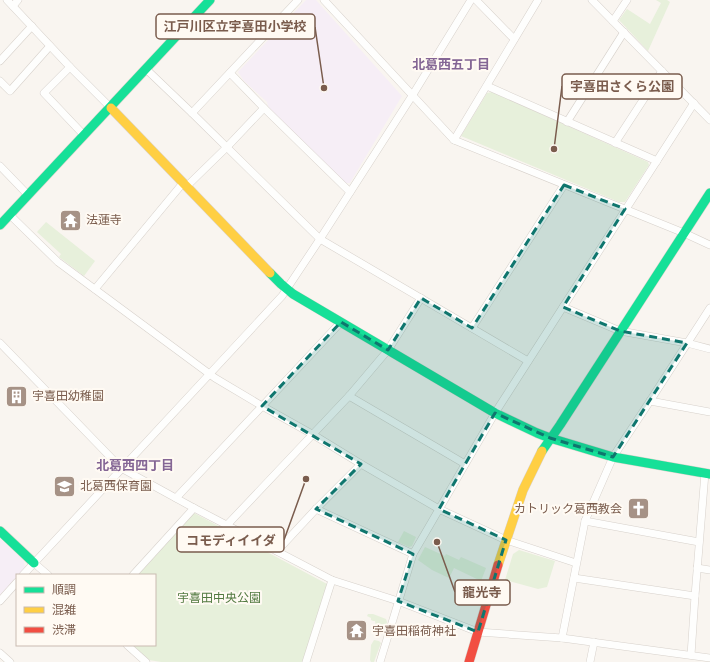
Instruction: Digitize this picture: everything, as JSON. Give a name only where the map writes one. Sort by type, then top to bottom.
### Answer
[{"type":"street","points":[[7,0],[70,67],[287,290],[495,413],[550,438],[613,457],[708,474],[700,542],[691,655]]},
{"type":"street","points":[[13,6],[18,0]]},
{"type":"street","points":[[0,225],[111,108],[210,0]]},
{"type":"street","points":[[192,113],[298,0]]},
{"type":"street","points":[[324,0],[454,140],[684,233],[710,245]]},
{"type":"street","points":[[24,574],[287,290],[412,96],[470,0]]},
{"type":"street","points":[[476,0],[514,39]]},
{"type":"street","points":[[454,140],[538,0]]},
{"type":"street","points":[[592,0],[710,120]]},
{"type":"street","points":[[613,21],[627,0]]},
{"type":"street","points":[[0,61],[32,26]]},
{"type":"street","points":[[567,122],[624,32]]},
{"type":"street","points":[[0,81],[10,90],[50,46]]},
{"type":"street","points":[[70,67],[44,93],[80,131]]},
{"type":"street","points":[[146,69],[320,239],[528,361]]},
{"type":"street","points":[[615,143],[662,71]]},
{"type":"street","points":[[230,73],[350,192]]},
{"type":"street","points":[[487,86],[656,161]]},
{"type":"street","points":[[380,662],[413,554],[495,413],[694,103]]},
{"type":"street","points":[[95,289],[185,185],[227,147],[264,108]]},
{"type":"street","points":[[0,166],[28,195]]},
{"type":"street","points":[[472,328],[564,185]]},
{"type":"street","points":[[469,662],[506,540],[523,490],[540,454],[710,193]]},
{"type":"street","points":[[10,215],[58,262],[209,374],[439,509],[506,540],[576,563]]},
{"type":"street","points":[[227,525],[348,396],[388,350],[421,298]]},
{"type":"street","points":[[563,306],[620,331],[687,343],[710,349]]},
{"type":"street","points":[[562,638],[585,521],[613,457],[710,308]]},
{"type":"street","points":[[176,498],[341,322]]},
{"type":"street","points":[[0,343],[121,468],[332,580],[398,601],[478,632],[562,638],[710,658]]},
{"type":"street","points":[[348,396],[465,464]]},
{"type":"street","points":[[650,401],[710,412]]},
{"type":"street","points":[[277,551],[361,464]]},
{"type":"street","points":[[134,574],[194,508]]},
{"type":"street","points":[[316,509],[413,554]]},
{"type":"street","points":[[585,521],[700,542]]},
{"type":"street","points":[[0,531],[47,574]]},
{"type":"street","points":[[698,568],[710,570]]},
{"type":"street","points":[[574,578],[695,596]]},
{"type":"street","points":[[306,662],[332,580]]},
{"type":"street","points":[[0,601],[16,583]]},
{"type":"street","points":[[590,662],[594,642]]},
{"type":"street","points":[[128,646],[146,662]]},
{"type":"street","points":[[0,653],[10,662]]},
{"type":"highlighted area","points":[[564,185],[625,209],[563,307],[620,331],[687,343],[613,457],[550,438],[495,413],[439,509],[506,540],[478,632],[398,601],[413,554],[316,509],[361,464],[262,406],[341,322],[388,350],[421,298],[472,328]]},
{"type":"shaded area","points":[[306,0],[316,0],[402,96],[350,183],[345,183],[269,109],[267,102],[244,81],[238,72]]},
{"type":"shaded area","points":[[0,539],[24,561],[25,569],[20,574],[16,574],[16,578],[0,595]]},
{"type":"green space","points":[[656,0],[667,0],[670,2],[648,51],[619,20],[627,9],[650,24],[661,3]]},
{"type":"green space","points":[[492,92],[648,162],[649,165],[625,202],[619,202],[461,136],[487,93]]},
{"type":"green space","points":[[46,222],[95,261],[84,276],[59,257],[61,254],[37,232]]},
{"type":"green space","name":"宇喜田中央公園","points":[[194,513],[327,584],[303,662],[161,662],[149,660],[133,646],[156,646],[156,574],[139,574]]},
{"type":"green space","points":[[404,531],[416,537],[412,546],[409,547],[398,542]]},
{"type":"green space","points":[[425,547],[445,556],[446,554],[459,560],[461,557],[486,568],[481,581],[454,568],[449,578],[432,570],[418,560]]},
{"type":"green space","points":[[519,550],[555,561],[547,587],[538,589],[505,580],[513,554]]},
{"type":"green space","points":[[368,614],[373,614],[386,619],[387,622],[384,632],[382,633],[377,631],[375,621],[371,620],[371,618],[367,616]]},
{"type":"green space","points":[[374,640],[381,643],[374,662],[371,662],[371,645]]},
{"type":"traffic: fast","points":[[0,225],[210,0]]},
{"type":"traffic: fast","points":[[542,451],[710,193]]},
{"type":"traffic: fast","points":[[270,273],[293,294],[495,413],[537,433],[613,457],[710,474]]},
{"type":"traffic: fast","points":[[0,531],[34,563]]},
{"type":"traffic: slow","points":[[111,108],[270,273]]},
{"type":"traffic: slow","points":[[498,565],[523,490],[542,451]]},
{"type":"traffic: jam","points":[[469,662],[498,565]]},
{"type":"place","name":"江戸川区立宇喜田小学校","points":[[324,88]]},
{"type":"place","name":"宇喜田さくら公園","points":[[554,149]]},
{"type":"place","name":"法蓮寺","points":[[71,220]]},
{"type":"place","name":"宇喜田幼稚園","points":[[17,396]]},
{"type":"place","name":"コモディイイダ","points":[[306,479]]},
{"type":"place","name":"北葛西保育園","points":[[65,486]]},
{"type":"place","name":"カトリック葛西教会","points":[[638,509]]},
{"type":"place","name":"龍光寺","points":[[437,542]]},
{"type":"place","name":"宇喜田稲荷神社","points":[[356,631]]},
{"type":"district","name":"北葛西五丁目","points":[[451,64]]},
{"type":"district","name":"北葛西四丁目","points":[[135,465]]}]
